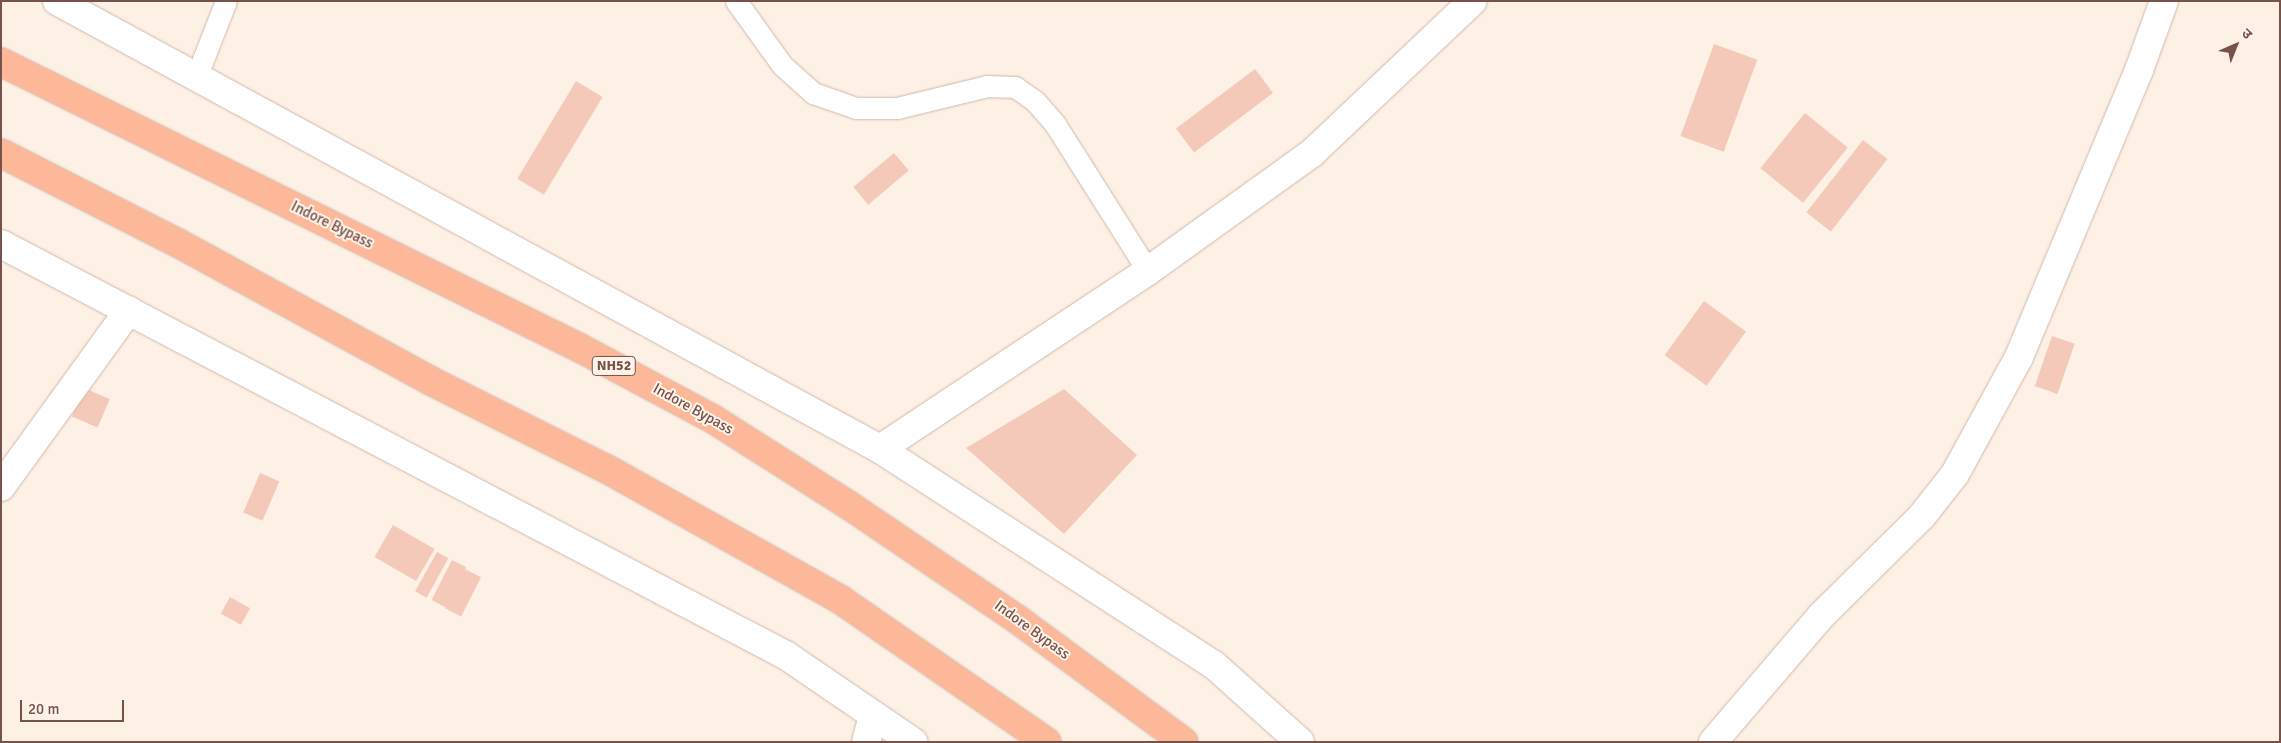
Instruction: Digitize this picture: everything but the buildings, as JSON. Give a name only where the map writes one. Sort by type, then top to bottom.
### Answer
[{"type":"highway","name":"Indore Bypass","points":[[1,62],[580,348],[713,419],[848,504],[1018,619],[1184,742]]},
{"type":"highway","points":[[1,153],[178,243],[432,381],[607,469],[841,600],[1047,742]]},
{"type":"street","points":[[57,1],[197,75],[880,448],[1214,665],[1300,742]]},
{"type":"street","points":[[880,448],[1148,271],[1312,152],[1473,1]]},
{"type":"street","points":[[1713,742],[1821,616],[1922,516],[1960,466],[2019,357],[2139,70],[2164,1]]},
{"type":"street","points":[[1,244],[787,656],[913,742]]},
{"type":"street","points":[[1,487],[130,310]]},
{"type":"street","points":[[866,742],[874,715]]},
{"type":"lane","points":[[197,75],[226,1]]},
{"type":"lane","points":[[736,1],[782,65],[813,93],[856,108],[897,108],[987,86],[1015,87],[1035,101],[1055,124],[1148,271]]}]
